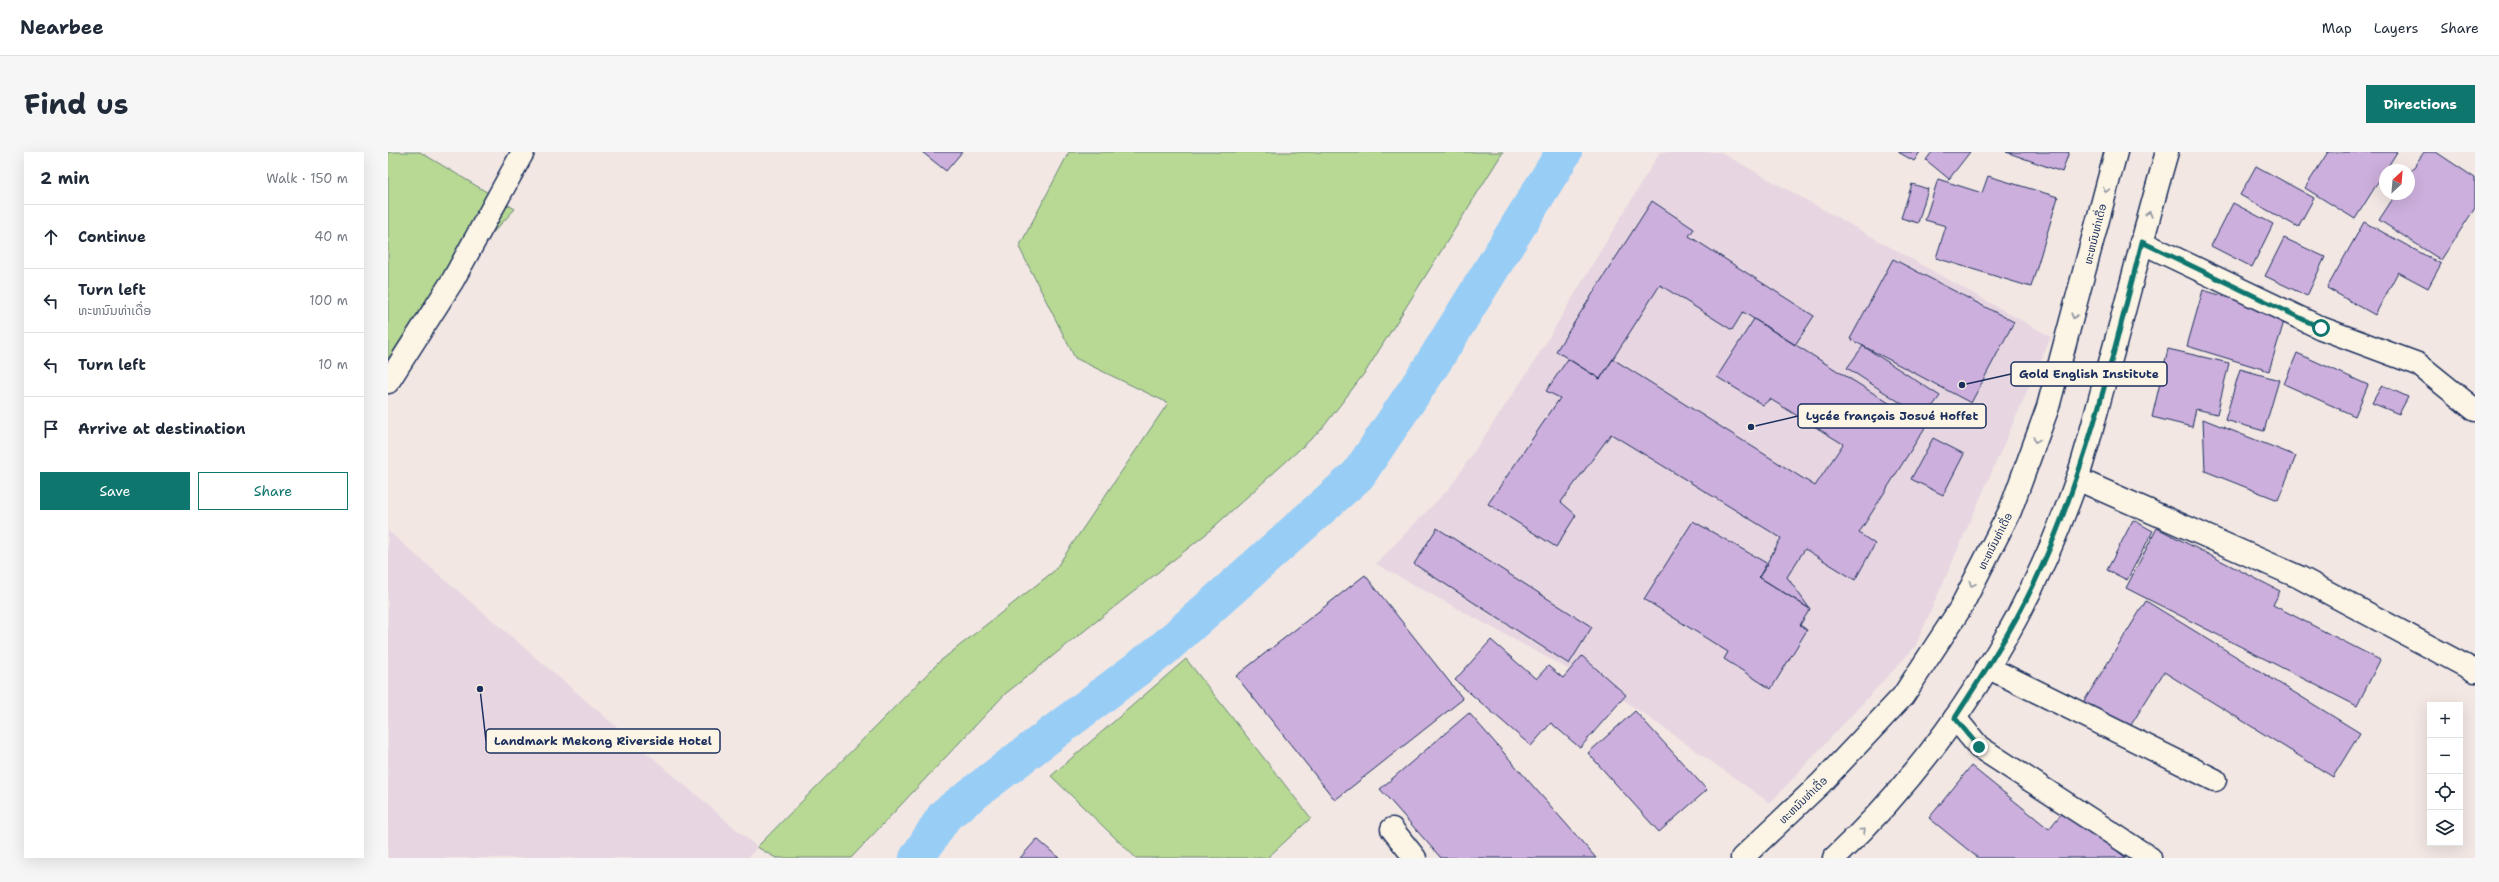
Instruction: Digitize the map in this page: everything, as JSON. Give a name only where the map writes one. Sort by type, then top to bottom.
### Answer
[{"type":"main road","points":[[388,382],[453,280],[523,152]]},
{"type":"main road","name":"ທະຫນົນທ່າເດື່ອ","points":[[1742,858],[1821,783],[1903,696],[1960,608],[2010,511],[2048,407],[2116,152]]},
{"type":"main road","points":[[1834,858],[1872,822],[1946,733],[2011,629],[2042,566],[2077,479],[2166,152]]},
{"type":"main road","points":[[2142,242],[2321,328],[2418,364],[2475,410]]},
{"type":"main road","points":[[2077,479],[2299,577],[2475,671]]},
{"type":"main road","points":[[1987,667],[2215,780]]},
{"type":"main road","points":[[1955,718],[1979,747],[2150,858]]},
{"type":"main road","points":[[1392,829],[1415,858]]},
{"type":"shaded area","points":[[1660,152],[1720,152],[2051,337],[1915,647],[1770,803],[1621,698],[1376,564],[1450,487],[1531,367]]},
{"type":"shaded area","points":[[388,531],[757,847],[748,858],[388,858]]},
{"type":"green space","points":[[388,152],[420,152],[515,209],[457,271],[388,385]]},
{"type":"green space","points":[[1069,152],[1503,152],[1366,371],[1321,430],[1206,534],[1005,694],[851,858],[776,858],[757,847],[939,662],[1054,571],[1168,403],[1075,358],[1019,247]]},
{"type":"green space","points":[[1186,659],[1311,818],[1267,858],[1136,858],[1051,776]]},
{"type":"building","points":[[922,152],[962,152],[946,171]]},
{"type":"building","points":[[1898,152],[1920,152],[1914,161]]},
{"type":"building","points":[[1932,152],[1970,152],[1949,179],[1926,160]]},
{"type":"building","points":[[2006,152],[2069,152],[2062,172]]},
{"type":"building","points":[[2328,152],[2397,152],[2389,164],[2379,164],[2379,181],[2355,219],[2305,188]]},
{"type":"building","points":[[2424,152],[2436,152],[2475,178],[2475,208],[2441,260],[2379,220],[2392,200],[2415,200],[2415,165]]},
{"type":"building","points":[[2256,166],[2314,198],[2298,227],[2240,195]]},
{"type":"building","points":[[1988,176],[2058,197],[2031,287],[1936,258],[1946,226],[1925,220],[1938,179],[1982,193]]},
{"type":"building","points":[[1912,184],[1928,189],[1918,223],[1901,218]]},
{"type":"building","points":[[1652,201],[1694,229],[1689,236],[1814,316],[1795,345],[1743,312],[1732,330],[1660,285],[1600,379],[1556,351]]},
{"type":"building","points":[[2233,203],[2273,224],[2252,267],[2211,246]]},
{"type":"building","points":[[2364,222],[2441,264],[2428,288],[2398,272],[2375,315],[2327,288]]},
{"type":"building","points":[[2284,238],[2325,257],[2307,296],[2265,276]]},
{"type":"building","points":[[1893,259],[2014,322],[1971,403],[1850,339]]},
{"type":"building","points":[[2203,290],[2286,315],[2269,371],[2187,346]]},
{"type":"building","points":[[1754,319],[1926,426],[1859,533],[1875,544],[1855,580],[1805,549],[1787,577],[1810,609],[1759,577],[1781,538],[1611,434],[1561,502],[1576,515],[1556,547],[1488,504],[1560,398],[1546,391],[1568,359],[1600,379],[1613,359],[1815,486],[1843,444],[1770,399],[1763,405],[1717,377]]},
{"type":"building","points":[[1863,346],[1940,396],[1924,418],[1847,368]]},
{"type":"building","points":[[2168,349],[2229,363],[2217,414],[2196,409],[2192,427],[2152,417]]},
{"type":"building","points":[[2297,353],[2368,385],[2355,416],[2284,384]]},
{"type":"building","points":[[2240,369],[2279,380],[2264,431],[2225,420]]},
{"type":"building","points":[[2382,385],[2408,397],[2399,414],[2372,403]]},
{"type":"building","points":[[2203,419],[2296,456],[2278,500],[2205,471]]},
{"type":"building","points":[[1933,438],[1964,454],[1943,495],[1911,479]]},
{"type":"building","points":[[2133,520],[2153,531],[2127,580],[2107,570]]},
{"type":"building","points":[[1693,521],[1768,564],[1759,577],[1810,609],[1800,625],[1807,630],[1771,689],[1724,659],[1728,652],[1644,599]]},
{"type":"building","points":[[1437,528],[1592,627],[1569,664],[1414,564]]},
{"type":"building","points":[[2157,528],[2280,591],[2273,605],[2380,660],[2357,706],[2126,588]]},
{"type":"building","points":[[1365,575],[1463,699],[1335,800],[1236,676]]},
{"type":"building","points":[[2146,601],[2360,733],[2333,777],[2164,672],[2126,733],[2081,706]]},
{"type":"building","points":[[1491,640],[1536,679],[1548,666],[1563,678],[1582,656],[1626,695],[1580,748],[1551,723],[1531,746],[1455,680]]},
{"type":"building","points":[[1635,711],[1707,790],[1659,832],[1588,753]]},
{"type":"building","points":[[1469,713],[1596,858],[1441,858],[1380,789]]},
{"type":"building","points":[[1971,766],[2049,829],[2065,809],[2126,858],[1978,858],[1929,818]]},
{"type":"building","points":[[1037,839],[1059,858],[1020,858]]},
{"type":"waterway","points":[[917,858],[945,815],[1162,650],[1358,475],[1430,368],[1564,152]]},
{"type":"place","name":"Gold English Institute","points":[[1962,385]]},
{"type":"place","name":"Lycée français Josué Hoffet","points":[[1751,427]]},
{"type":"place","name":"Landmark Mekong Riverside Hotel","points":[[480,689]]},
{"type":"route","points":[[1979,747],[1955,718],[2011,629],[2042,566],[2077,479],[2122,320],[2142,242],[2321,328]]}]
